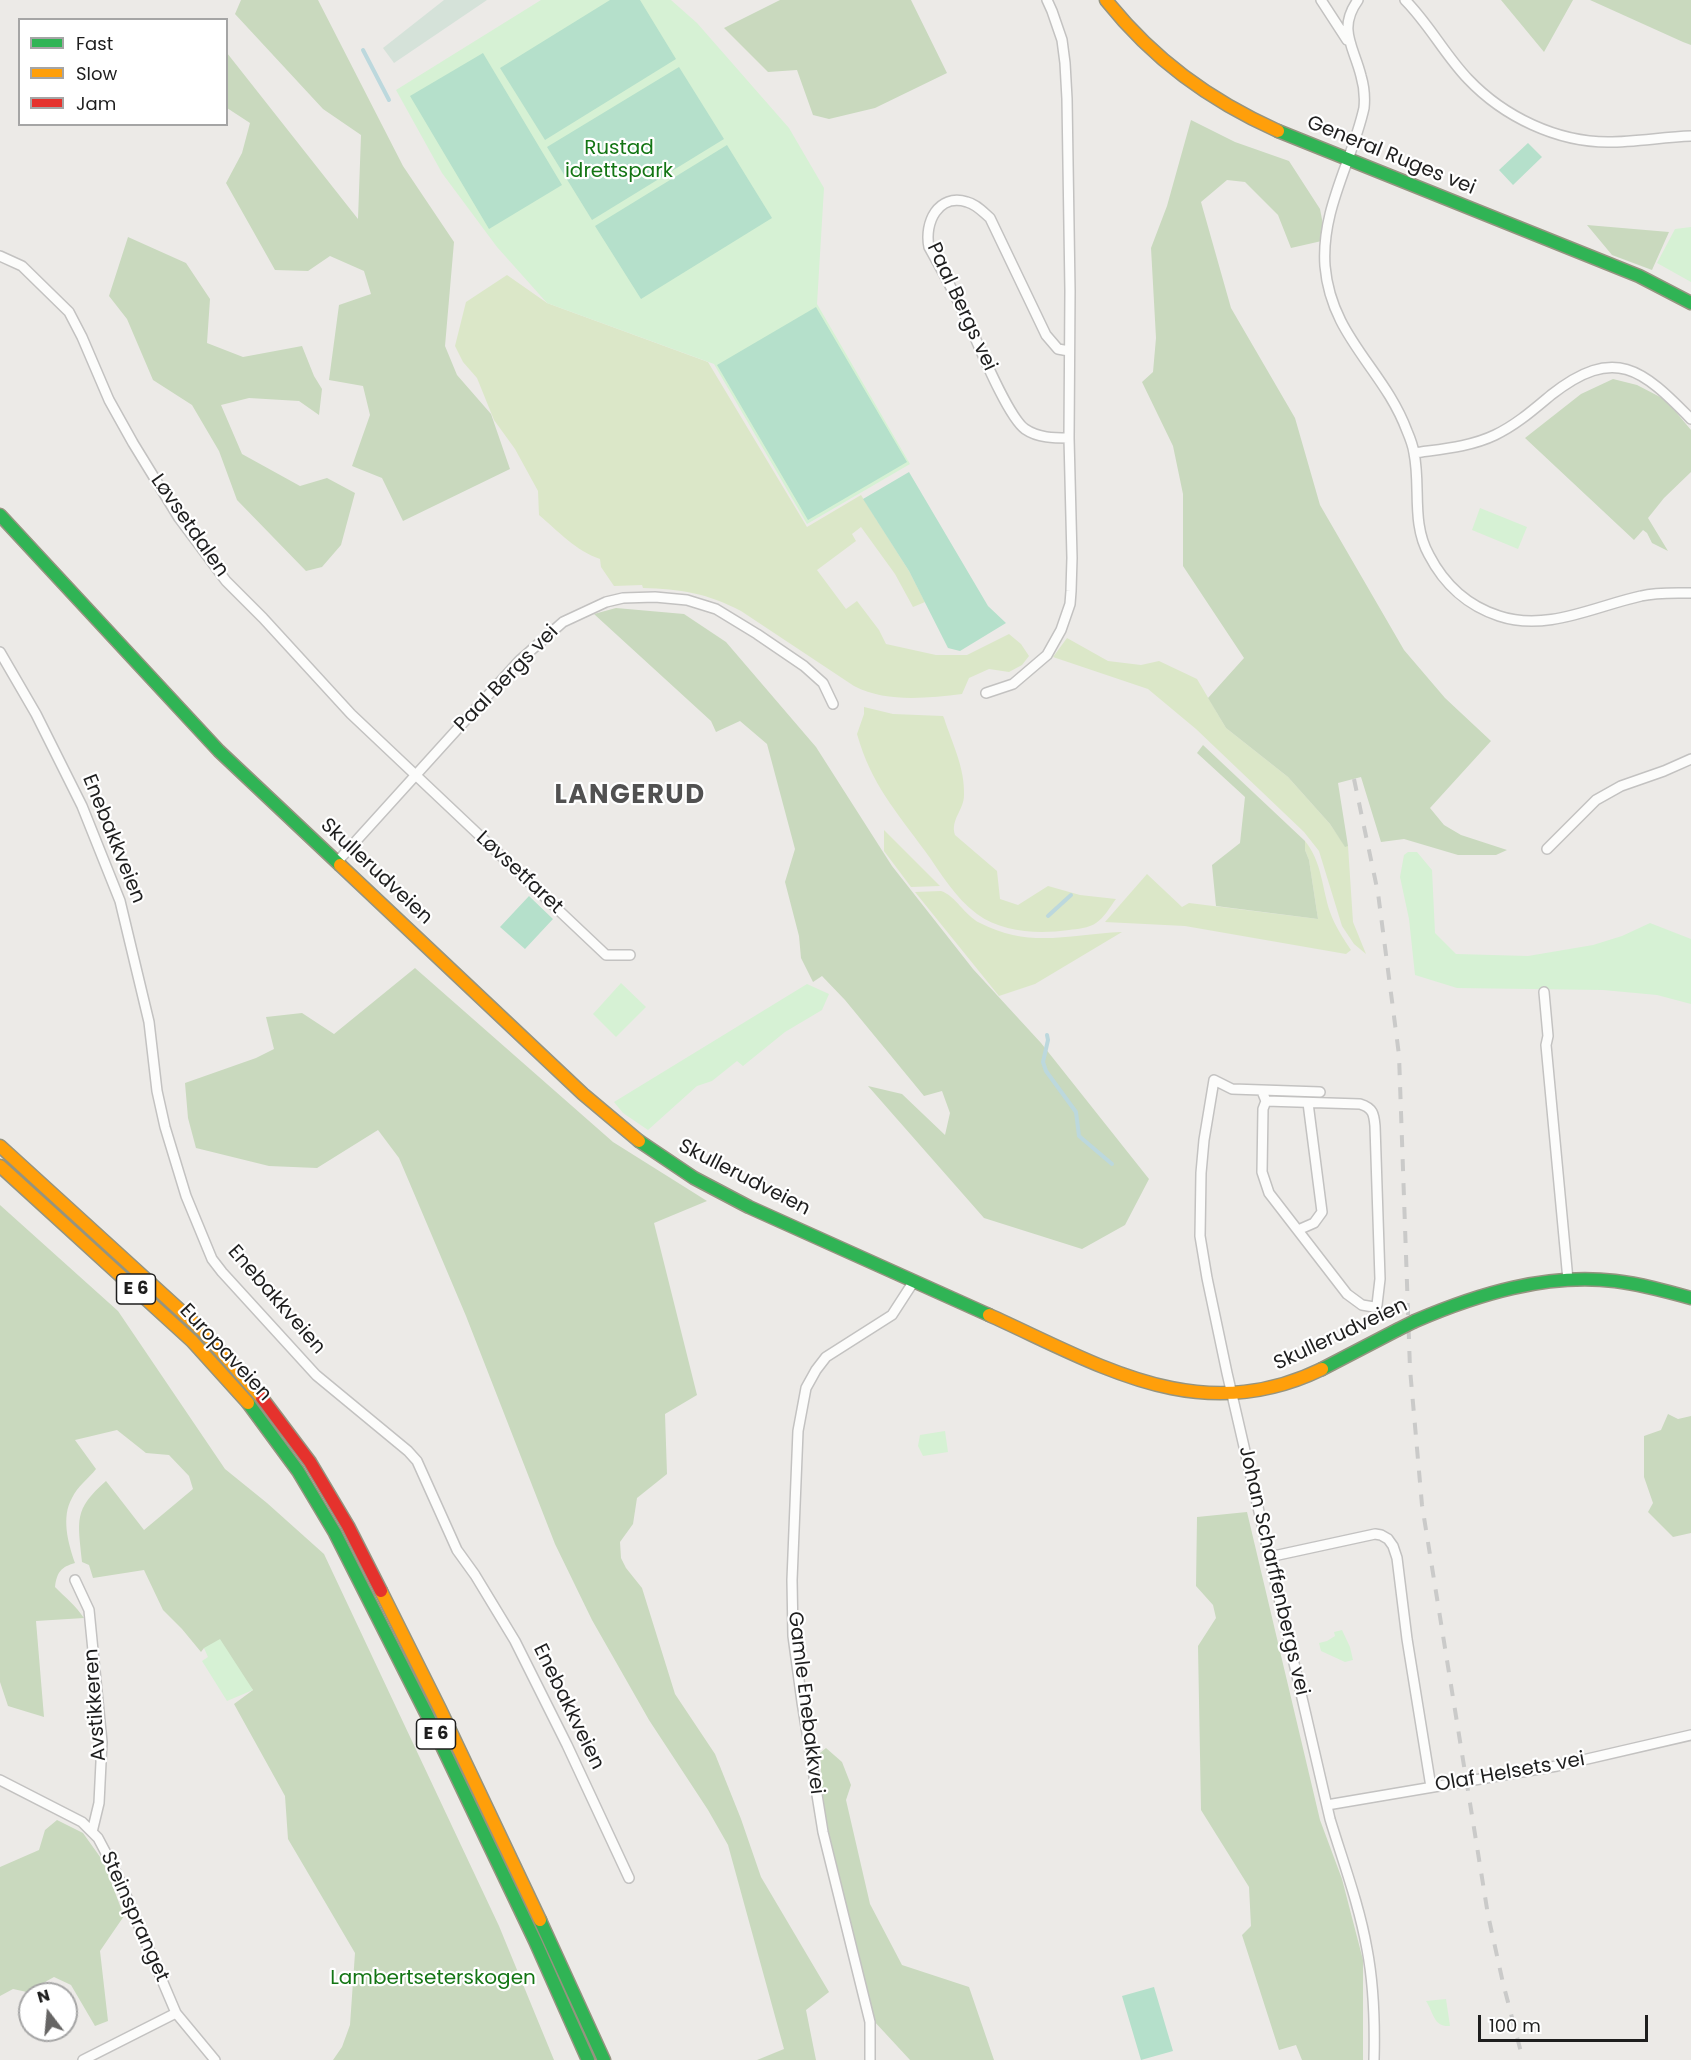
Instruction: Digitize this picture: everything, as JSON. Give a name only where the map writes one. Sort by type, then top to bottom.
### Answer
[{"type":"main road","name":"General Ruges vei","points":[[1106,0],[1150,50],[1204,92],[1262,124],[1639,276],[1691,303]]},
{"type":"main road","name":"Skullerudveien","points":[[0,515],[202,734],[584,1094],[645,1146],[729,1197],[1132,1379],[1178,1392],[1232,1394],[1265,1390],[1304,1377],[1445,1308],[1492,1293],[1526,1286],[1568,1280],[1605,1280],[1629,1283],[1691,1298]]},
{"type":"main road","name":"Europaveien","points":[[0,1146],[177,1305],[250,1383],[310,1462],[365,1558],[520,1875],[604,2060]]},
{"type":"main road","name":"Europaveien","points":[[0,1166],[192,1341],[239,1391],[313,1495],[368,1597],[487,1838],[588,2060]]},
{"type":"street","points":[[987,693],[1013,684],[1047,655],[1061,630],[1070,604],[1072,563],[1065,63],[1057,24],[1047,0]]},
{"type":"street","points":[[1321,0],[1350,44]]},
{"type":"street","points":[[1358,0],[1350,14],[1348,24],[1350,44],[1361,76],[1365,98],[1362,118],[1333,201],[1326,233],[1325,264],[1328,286],[1344,329],[1362,358],[1391,396],[1414,453],[1418,526],[1422,540],[1441,574],[1449,585],[1471,603],[1500,617],[1530,621],[1551,620],[1642,596],[1691,593]]},
{"type":"street","points":[[1405,0],[1470,82],[1498,105],[1543,130],[1582,140],[1606,142],[1691,136]]},
{"type":"street","name":"Paal Bergs vei","points":[[1069,351],[1058,349],[1046,335],[990,218],[977,207],[962,200],[943,204],[937,209],[928,225],[929,246],[1018,423],[1024,429],[1050,438],[1069,438]]},
{"type":"street","name":"Løvsetdalen","points":[[0,256],[22,266],[69,312],[109,400],[133,443],[178,518],[226,581],[257,611],[351,714],[414,775]]},
{"type":"street","points":[[1414,453],[1456,447],[1496,435],[1528,416],[1566,384],[1582,374],[1606,368],[1619,368],[1647,378],[1691,419]]},
{"type":"street","name":"Paal Bergs vei","points":[[337,862],[519,661],[563,622],[585,610],[623,598],[655,597],[687,600],[716,609],[804,666],[823,683],[833,704]]},
{"type":"street","name":"Enebakkveien","points":[[0,652],[36,714],[82,806],[120,901],[148,1022],[157,1091],[165,1127],[186,1197],[212,1259],[316,1375],[417,1461],[458,1550],[515,1641],[557,1724],[629,1878]]},
{"type":"street","points":[[1547,849],[1596,800],[1635,780],[1691,759]]},
{"type":"street","name":"Løvsetfaret","points":[[414,775],[606,955],[630,955]]},
{"type":"street","points":[[1544,992],[1548,1036],[1546,1045],[1568,1280]]},
{"type":"street","name":"Johan Scharffenbergs vei","points":[[1262,1091],[1229,1089],[1214,1080],[1200,1173],[1200,1236],[1232,1394],[1327,1805],[1368,1949],[1374,2008],[1374,2060]]},
{"type":"street","points":[[1266,1101],[1360,1104],[1370,1107],[1372,1111],[1375,1126],[1380,1279],[1377,1305],[1369,1308],[1347,1294],[1282,1211],[1265,1183],[1262,1172],[1263,1109],[1266,1101],[1262,1091],[1320,1092]]},
{"type":"street","points":[[1298,1230],[1314,1223],[1322,1212],[1308,1103]]},
{"type":"street","name":"Gamle Enebakkvei","points":[[870,2060],[870,2022],[823,1832],[801,1702],[793,1636],[792,1580],[798,1431],[806,1388],[821,1363],[841,1346],[892,1315],[914,1281]]},
{"type":"street","points":[[1269,1557],[1375,1534],[1385,1536],[1391,1542],[1397,1558],[1431,1787]]},
{"type":"street","name":"Avstikkeren","points":[[75,1580],[89,1610],[102,1742],[99,1803],[92,1832]]},
{"type":"street","name":"Olaf Helsets vei","points":[[1327,1805],[1557,1766],[1691,1735]]},
{"type":"street","name":"Steinspranget","points":[[0,1780],[74,1818],[98,1838],[113,1864],[176,2013],[215,2060]]},
{"type":"street","points":[[83,2060],[176,2013]]},
{"type":"green space","points":[[241,0],[318,0],[403,166],[454,242],[445,346],[457,375],[491,414],[510,469],[403,521],[382,478],[352,466],[370,415],[363,386],[329,380],[339,305],[371,294],[364,271],[330,256],[308,271],[275,270],[226,183],[242,153],[250,123],[228,109],[228,54],[358,219],[361,135],[323,109],[235,14]]},
{"type":"green space","name":"Rustad idrettspark","points":[[541,0],[671,0],[697,23],[789,128],[824,188],[817,304],[910,464],[807,524],[714,364],[547,303],[497,247],[442,173],[396,90]]},
{"type":"green space","points":[[610,0],[640,0],[676,59],[545,140],[500,68]]},
{"type":"green space","points":[[780,0],[911,0],[947,73],[875,108],[829,119],[813,115],[797,70],[768,72],[724,28]]},
{"type":"green space","points":[[1501,0],[1573,0],[1544,52]]},
{"type":"green space","points":[[1590,0],[1691,0],[1691,45],[1683,42]]},
{"type":"green space","points":[[483,53],[562,185],[489,229],[410,96]]},
{"type":"green space","points":[[679,67],[724,139],[592,220],[547,147]]},
{"type":"green space","points":[[1191,120],[1235,142],[1289,161],[1320,209],[1326,240],[1291,248],[1278,215],[1245,182],[1227,180],[1201,202],[1231,308],[1295,418],[1320,505],[1404,650],[1445,698],[1491,741],[1430,808],[1444,825],[1461,835],[1507,850],[1496,855],[1458,855],[1404,839],[1381,842],[1361,777],[1338,783],[1348,846],[1345,847],[1330,824],[1288,777],[1226,728],[1208,698],[1244,658],[1183,566],[1183,494],[1173,446],[1142,382],[1153,372],[1156,338],[1151,248],[1167,206]]},
{"type":"green space","points":[[1528,143],[1542,157],[1513,185],[1499,170]]},
{"type":"green space","points":[[727,145],[772,218],[641,299],[595,226]]},
{"type":"green space","points":[[1587,225],[1669,232],[1652,270],[1612,255]]},
{"type":"green space","points":[[1691,227],[1691,282],[1657,263],[1675,229]]},
{"type":"green space","points":[[128,237],[186,263],[210,299],[207,343],[243,357],[302,346],[322,389],[319,415],[299,401],[249,398],[221,405],[242,454],[300,486],[327,478],[355,493],[341,545],[322,567],[306,571],[237,500],[219,451],[192,405],[153,380],[127,319],[109,296]]},
{"type":"green space","points":[[507,275],[547,303],[708,362],[807,527],[861,495],[909,571],[925,602],[913,607],[895,574],[861,527],[852,534],[856,541],[817,570],[846,609],[857,601],[879,630],[886,644],[936,655],[967,655],[1009,634],[1021,644],[1029,656],[1022,665],[1009,672],[989,669],[969,678],[962,694],[921,698],[880,695],[854,686],[741,611],[717,600],[669,589],[643,588],[642,585],[614,586],[601,567],[600,559],[575,546],[539,515],[538,491],[515,449],[494,420],[477,378],[463,362],[455,346],[466,302]]},
{"type":"green space","points":[[816,307],[907,462],[808,520],[717,365]]},
{"type":"green space","points":[[1613,379],[1637,385],[1666,400],[1691,430],[1691,472],[1664,498],[1648,518],[1668,551],[1652,543],[1643,530],[1634,540],[1525,438],[1581,394]]},
{"type":"green space","points":[[909,472],[988,606],[1006,623],[960,651],[948,648],[909,571],[863,499]]},
{"type":"green space","points":[[1480,508],[1527,527],[1518,549],[1472,530]]},
{"type":"green space","points":[[616,608],[684,614],[726,642],[816,747],[892,866],[973,969],[1041,1043],[1149,1179],[1125,1225],[1082,1249],[984,1218],[868,1086],[902,1094],[945,1135],[950,1113],[942,1091],[924,1096],[845,1000],[822,976],[813,982],[801,958],[799,936],[785,882],[795,849],[767,744],[740,721],[716,732],[711,721],[594,614]]},
{"type":"green space","points":[[1067,638],[1108,661],[1141,665],[1159,661],[1197,679],[1226,728],[1288,777],[1330,824],[1345,846],[1348,846],[1353,922],[1366,954],[1354,944],[1342,926],[1319,851],[1304,832],[1196,729],[1148,689],[1053,657]]},
{"type":"green space","points":[[864,707],[893,714],[943,716],[964,785],[963,800],[954,825],[955,835],[997,871],[1000,899],[1018,905],[1048,886],[1080,895],[1116,899],[1099,921],[1083,928],[1021,931],[998,925],[969,908],[949,885],[894,810],[869,768],[857,734]]},
{"type":"green space","points":[[1203,745],[1305,841],[1318,919],[1216,906],[1212,865],[1240,843],[1245,797],[1197,753]]},
{"type":"green space","points":[[884,830],[940,886],[911,887],[884,851]]},
{"type":"green space","points":[[1305,841],[1318,866],[1332,917],[1351,950],[1346,954],[1185,926],[1105,922],[1147,874],[1182,907],[1189,903],[1318,919]]},
{"type":"green space","points":[[1408,852],[1417,852],[1432,870],[1435,933],[1456,954],[1528,956],[1593,945],[1622,936],[1650,923],[1691,939],[1691,1004],[1657,995],[1603,990],[1457,988],[1415,975],[1409,919],[1400,877],[1404,855]]},
{"type":"green space","points":[[941,891],[951,897],[974,920],[1016,936],[1050,938],[1122,932],[1035,984],[999,996],[915,892]]},
{"type":"green space","points":[[529,896],[553,919],[525,949],[500,927]]},
{"type":"green space","points":[[415,968],[613,1142],[707,1201],[654,1223],[697,1395],[665,1414],[667,1474],[637,1498],[633,1524],[620,1542],[621,1558],[642,1588],[675,1694],[715,1754],[761,1877],[829,1992],[806,2010],[816,2060],[757,2060],[784,2049],[728,1845],[649,1720],[592,1620],[555,1544],[466,1316],[399,1158],[378,1130],[317,1168],[269,1166],[196,1148],[188,1118],[185,1083],[256,1058],[274,1049],[266,1017],[302,1013],[334,1034]]},
{"type":"green space","points":[[621,983],[646,1007],[616,1037],[593,1014]]},
{"type":"green space","points":[[807,984],[829,994],[822,1010],[785,1032],[743,1066],[737,1061],[712,1081],[697,1086],[648,1130],[623,1113],[614,1102]]},
{"type":"green space","name":"Lambertseterskogen","points":[[0,1205],[118,1311],[225,1469],[324,1554],[499,1926],[554,2060],[333,2060],[342,2047],[350,2025],[355,1953],[288,1839],[285,1796],[234,1704],[253,1690],[204,1648],[201,1652],[163,1610],[144,1570],[93,1578],[89,1565],[82,1562],[79,1536],[80,1517],[88,1500],[106,1481],[144,1530],[193,1489],[189,1476],[169,1455],[146,1453],[117,1430],[75,1440],[96,1469],[77,1490],[69,1505],[66,1522],[75,1563],[60,1571],[55,1587],[84,1618],[36,1621],[44,1717],[8,1706],[0,1682]]},
{"type":"green space","points":[[1668,1414],[1678,1419],[1691,1416],[1691,1533],[1673,1537],[1648,1512],[1653,1503],[1644,1477],[1644,1436],[1661,1430]]},
{"type":"green space","points":[[945,1431],[948,1452],[923,1456],[918,1446],[920,1435]]},
{"type":"green space","points":[[1247,1512],[1320,1820],[1342,1879],[1363,1960],[1363,2060],[1302,2060],[1296,2045],[1279,2050],[1242,1935],[1251,1926],[1249,1887],[1201,1810],[1198,1646],[1216,1618],[1213,1605],[1196,1586],[1197,1517]]},
{"type":"green space","points":[[1342,1630],[1353,1660],[1345,1662],[1321,1651],[1319,1643],[1335,1636],[1334,1632]]},
{"type":"green space","points":[[220,1639],[253,1690],[227,1701],[202,1661],[208,1657],[204,1648]]},
{"type":"green space","points":[[826,1748],[842,1762],[851,1785],[846,1800],[870,1904],[902,1965],[969,1987],[994,2060],[910,2060],[873,2020],[823,1813],[820,1753]]},
{"type":"green space","points":[[57,1820],[83,1833],[103,1861],[124,1916],[100,1951],[108,2021],[95,2026],[78,1997],[78,1982],[65,1982],[54,1977],[45,1982],[18,1982],[18,1990],[13,1989],[0,1996],[0,1867],[39,1850],[45,1830]]},
{"type":"green space","points":[[1154,1987],[1173,2051],[1141,2060],[1122,1996]]},
{"type":"green space","points":[[1446,1999],[1450,2026],[1437,2022],[1426,2001]]},
{"type":"shaded area","points":[[444,0],[487,0],[394,63],[383,48]]},
{"type":"waterway","points":[[363,50],[389,100]]},
{"type":"waterway","points":[[1048,916],[1071,895]]},
{"type":"waterway","points":[[1047,1035],[1043,1062],[1046,1071],[1076,1112],[1079,1136],[1112,1164]]},
{"type":"railway","points":[[1354,779],[1378,893],[1399,1055],[1410,1369],[1422,1505],[1488,1915],[1523,2060]]},
{"type":"traffic: fast","points":[[1278,131],[1639,276],[1691,303]]},
{"type":"traffic: fast","points":[[0,515],[219,751],[340,865]]},
{"type":"traffic: fast","points":[[639,1141],[694,1178],[749,1207],[989,1315]]},
{"type":"traffic: fast","points":[[1415,1321],[1488,1294],[1564,1280],[1589,1279],[1625,1282],[1691,1298]]},
{"type":"traffic: fast","points":[[1397,1330],[1415,1321]]},
{"type":"traffic: fast","points":[[1322,1369],[1397,1330]]},
{"type":"traffic: fast","points":[[248,1403],[298,1471],[335,1533],[428,1717],[535,1941],[588,2060]]},
{"type":"traffic: fast","points":[[540,1920],[604,2060]]},
{"type":"traffic: slow","points":[[1106,0],[1143,41],[1184,76],[1229,106],[1278,131]]},
{"type":"traffic: slow","points":[[340,865],[583,1094],[639,1141]]},
{"type":"traffic: slow","points":[[0,1146],[203,1331],[262,1398]]},
{"type":"traffic: slow","points":[[0,1166],[192,1341],[248,1403]]},
{"type":"traffic: slow","points":[[989,1315],[1111,1370],[1151,1383],[1192,1391],[1234,1393],[1277,1386],[1322,1369]]},
{"type":"traffic: slow","points":[[381,1591],[540,1920]]},
{"type":"traffic: jam","points":[[262,1398],[310,1462],[348,1526],[381,1591]]},
{"type":"district","name":"LANGERUD","points":[[630,796]]}]
